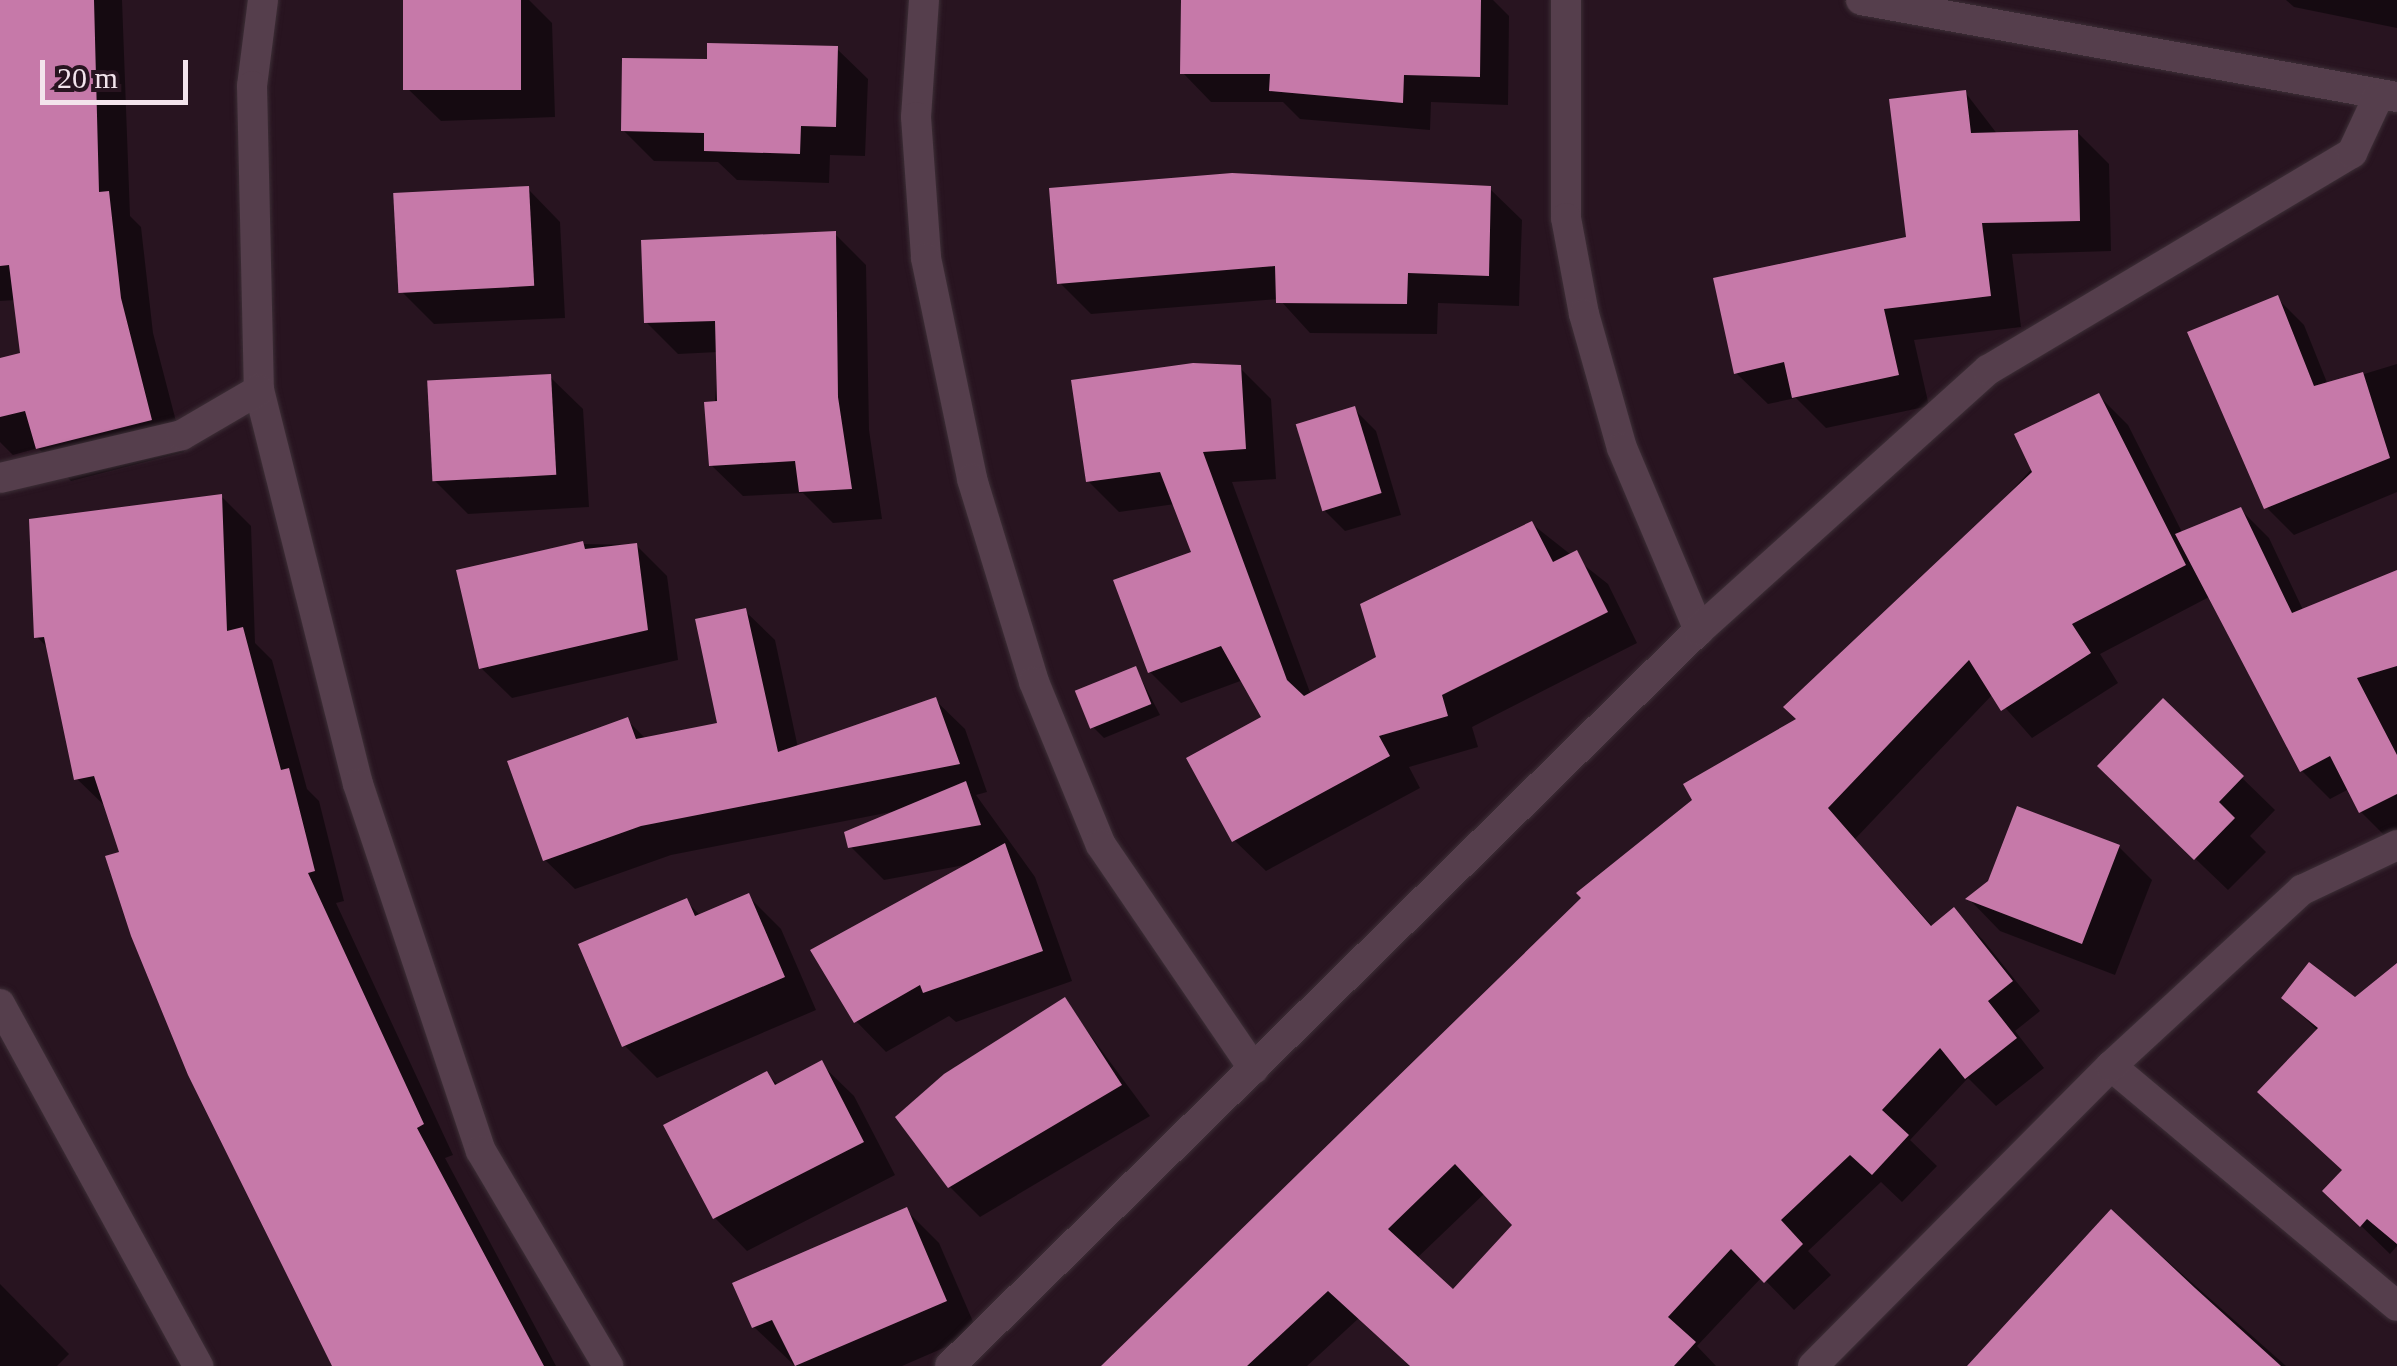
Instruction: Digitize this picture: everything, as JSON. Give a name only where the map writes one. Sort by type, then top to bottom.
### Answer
[{"type":"street","points":[[263,0],[252,86],[259,390],[358,784],[482,1152],[608,1366]]},
{"type":"street","points":[[924,0],[916,117],[926,258],[972,479],[1028,664],[1101,845],[1254,1069]]},
{"type":"street","points":[[1566,0],[1566,218],[1584,314],[1622,448],[1699,630]]},
{"type":"street","points":[[950,1366],[1699,630],[1988,370],[2352,153],[2388,96],[1861,0]]},
{"type":"street","points":[[0,478],[182,436],[259,390]]},
{"type":"street","points":[[1813,1366],[2110,1066],[2302,890],[2397,845]]},
{"type":"street","points":[[0,1004],[198,1366]]},
{"type":"street","points":[[2110,1066],[2397,1306]]},
{"type":"building","points":[[0,0],[94,0],[99,192],[109,191],[121,298],[152,420],[36,449],[25,411],[0,417],[0,358],[20,353],[9,265],[0,266]]},
{"type":"building","points":[[403,0],[521,0],[521,90],[403,90]]},
{"type":"building","points":[[1181,0],[1481,0],[1480,77],[1404,75],[1403,103],[1269,91],[1270,74],[1180,74]]},
{"type":"building","points":[[707,43],[838,46],[836,127],[801,126],[800,154],[704,151],[704,133],[621,131],[622,58],[707,59]]},
{"type":"building","points":[[1966,90],[1971,133],[2078,130],[2080,221],[1982,223],[1991,296],[1884,309],[1899,375],[1792,398],[1784,362],[1734,374],[1713,278],[1906,237],[1889,99]]},
{"type":"building","points":[[1232,173],[1491,186],[1489,276],[1408,273],[1407,304],[1276,303],[1275,266],[1057,284],[1049,188]]},
{"type":"building","points":[[529,186],[534,286],[398,293],[393,193]]},
{"type":"building","points":[[836,231],[838,397],[852,489],[799,492],[795,461],[709,466],[704,402],[717,401],[715,321],[644,323],[641,240]]},
{"type":"building","points":[[2278,295],[2314,386],[2363,372],[2390,458],[2264,509],[2187,332]]},
{"type":"building","points":[[1193,363],[1241,365],[1246,449],[1203,452],[1287,680],[1304,696],[1376,657],[1360,604],[1532,521],[1553,562],[1577,550],[1608,612],[1442,695],[1448,716],[1379,736],[1390,756],[1232,842],[1186,758],[1261,717],[1221,646],[1148,673],[1113,580],[1191,552],[1160,472],[1086,482],[1071,380]]},
{"type":"building","points":[[551,374],[556,475],[432,481],[427,380]]},
{"type":"building","points":[[2099,393],[2186,565],[2072,624],[2091,653],[2001,711],[1969,660],[1828,808],[1931,926],[1954,907],[2013,981],[1988,1001],[2017,1038],[1965,1079],[1940,1048],[1882,1110],[1909,1135],[1872,1175],[1850,1155],[1781,1220],[1803,1244],[1764,1283],[1731,1249],[1668,1317],[1696,1342],[1674,1366],[1410,1366],[1328,1291],[1247,1366],[1101,1366],[1581,898],[1576,893],[1692,800],[1683,784],[1796,719],[1783,707],[2032,472],[2014,434]],"holes":[[[1455,1164],[1512,1225],[1453,1289],[1388,1229]]]},
{"type":"building","points":[[1355,406],[1382,493],[1322,511],[1296,424]]},
{"type":"building","points":[[222,494],[227,631],[243,627],[281,770],[289,768],[315,871],[308,873],[424,1124],[417,1128],[544,1366],[332,1366],[188,1075],[131,936],[105,856],[119,852],[94,776],[74,780],[44,637],[34,638],[29,519]]},
{"type":"building","points":[[2241,507],[2292,613],[2397,570],[2397,666],[2357,678],[2397,755],[2397,794],[2359,813],[2330,756],[2300,772],[2175,534]]},
{"type":"building","points":[[583,541],[585,549],[637,543],[648,630],[479,669],[456,570]]},
{"type":"building","points":[[746,608],[778,752],[936,697],[960,764],[641,826],[543,861],[507,761],[628,717],[636,739],[717,723],[695,619]]},
{"type":"building","points":[[1136,666],[1151,704],[1090,729],[1075,691]]},
{"type":"building","points":[[2163,698],[2244,776],[2219,802],[2235,818],[2194,860],[2097,766]]},
{"type":"building","points":[[966,781],[981,825],[848,848],[844,832]]},
{"type":"building","points":[[2017,806],[2120,845],[2082,944],[1965,899],[1988,881]]},
{"type":"building","points":[[1005,843],[1043,951],[923,993],[920,985],[854,1023],[810,950]]},
{"type":"building","points":[[749,893],[785,977],[622,1047],[578,944],[687,898],[695,916]]},
{"type":"building","points":[[2309,962],[2355,997],[2397,963],[2397,1244],[2367,1219],[2360,1227],[2322,1191],[2342,1170],[2257,1092],[2318,1028],[2281,998]]},
{"type":"building","points":[[1065,997],[1122,1085],[948,1188],[895,1117],[944,1074]]},
{"type":"building","points":[[822,1060],[864,1142],[713,1219],[663,1125],[767,1071],[775,1085]]},
{"type":"building","points":[[907,1207],[947,1301],[795,1366],[772,1320],[752,1328],[732,1283]]},
{"type":"building","points":[[2111,1209],[2195,1288],[2281,1366],[1967,1366]]}]
